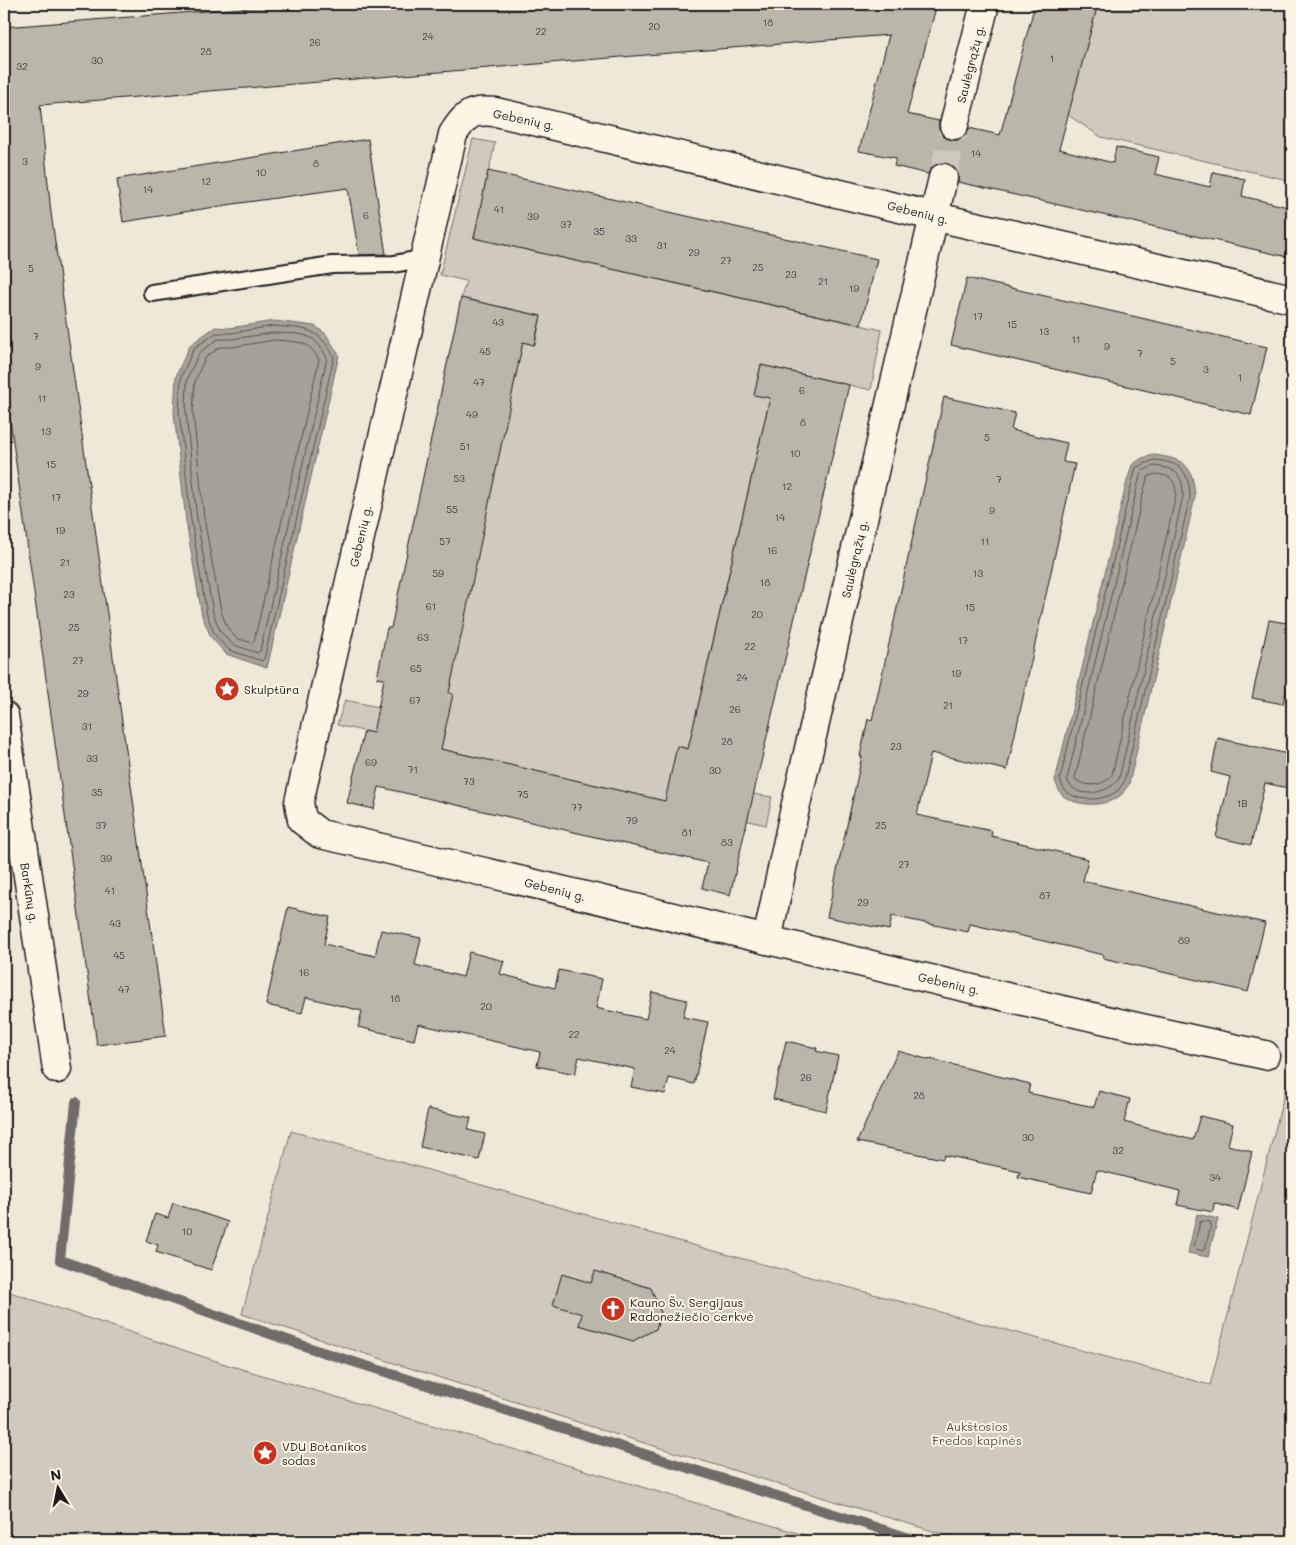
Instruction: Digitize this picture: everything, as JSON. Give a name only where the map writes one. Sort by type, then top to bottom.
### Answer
[{"type":"street","name":"Saulėgrąžų g.","points":[[954,125],[985,4]]},
{"type":"street","name":"Gebenių g.","points":[[1265,1055],[320,834],[302,820],[299,802],[453,134],[464,118],[477,111],[496,112],[1292,299]]},
{"type":"street","name":"Saulėgrąžų g.","points":[[767,940],[795,809],[943,178]]},
{"type":"street","name":"Barkūnų g.","points":[[4,716],[57,1069]]},
{"type":"lane","points":[[152,293],[332,265],[394,264],[424,258]]},
{"type":"green space","points":[[1098,4],[1292,4],[1292,181],[1101,137],[1068,115]]},
{"type":"green space","points":[[473,139],[495,143],[474,238],[882,330],[871,390],[761,365],[755,394],[770,398],[688,749],[677,746],[753,794],[772,797],[766,825],[337,725],[345,700],[447,721],[434,690],[523,342],[535,345],[541,316],[461,298],[466,281],[440,275]]},
{"type":"green space","name":"Aukštosios Fredos kapinės","points":[[1292,1063],[1292,1541],[965,1541],[605,1431],[242,1314],[291,1131],[714,1251],[1210,1385]]},
{"type":"green space","name":"VDU Botanikos sodas","points":[[4,1290],[228,1365],[825,1541],[4,1541]]},
{"type":"water","points":[[274,321],[315,326],[326,334],[339,355],[267,668],[226,654],[211,637],[202,616],[186,521],[174,413],[176,376],[190,345],[215,327],[230,328]]},
{"type":"water","points":[[1154,455],[1173,459],[1185,466],[1192,478],[1195,497],[1129,784],[1116,799],[1100,804],[1084,804],[1062,795],[1055,781],[1127,481],[1132,465],[1142,458]]},
{"type":"water","points":[[1197,1214],[1218,1219],[1208,1257],[1188,1253]]},
{"type":"building","points":[[295,4],[937,4],[907,114],[939,121],[939,129],[943,136],[951,140],[959,140],[965,136],[969,128],[1000,135],[1035,4],[1098,4],[1059,149],[1113,163],[1116,147],[1159,157],[1155,174],[1210,187],[1213,172],[1245,179],[1242,196],[1292,208],[1292,258],[958,182],[958,173],[954,167],[947,163],[938,163],[931,168],[928,174],[894,166],[896,158],[859,151],[889,35],[40,105],[51,213],[166,1036],[97,1045],[4,377],[4,27]]},
{"type":"building","points":[[368,139],[386,254],[359,255],[348,188],[123,222],[117,179]]},
{"type":"building","points":[[488,171],[877,259],[861,325],[474,238]]},
{"type":"building","points":[[967,278],[1267,347],[1251,415],[951,345]]},
{"type":"building","points":[[461,298],[541,316],[534,345],[523,342],[449,693],[453,694],[441,749],[665,801],[677,746],[688,749],[770,398],[754,395],[761,365],[849,385],[730,895],[702,888],[708,863],[379,787],[374,809],[347,803],[364,731],[373,733],[384,679],[377,678],[387,628],[391,628]]},
{"type":"building","points":[[944,397],[1015,413],[1011,430],[1067,443],[1063,462],[1075,464],[1007,770],[931,753],[917,815],[992,831],[991,836],[1088,859],[1083,881],[1265,923],[1248,992],[1103,958],[1104,955],[970,924],[968,932],[892,916],[889,930],[827,917],[862,756],[860,756],[868,719],[872,720]]},
{"type":"building","points":[[1269,620],[1292,624],[1292,692],[1286,691],[1283,704],[1252,698]]},
{"type":"building","points":[[1218,738],[1292,755],[1292,789],[1265,783],[1251,845],[1216,837],[1230,777],[1211,772]]},
{"type":"building","points":[[288,907],[330,917],[324,944],[375,956],[381,930],[421,938],[415,965],[463,977],[469,952],[504,961],[500,974],[555,988],[559,970],[602,979],[596,1008],[646,1019],[652,992],[687,1000],[683,1017],[708,1022],[694,1084],[669,1078],[665,1094],[631,1087],[635,1069],[579,1057],[575,1074],[537,1066],[540,1052],[418,1024],[414,1040],[358,1027],[362,1011],[306,997],[302,1013],[266,1005]]},
{"type":"building","points":[[786,1041],[817,1048],[816,1051],[838,1056],[826,1111],[773,1099]]},
{"type":"building","points":[[898,1051],[1030,1084],[1028,1093],[1094,1107],[1099,1091],[1130,1099],[1124,1122],[1193,1140],[1200,1116],[1233,1124],[1228,1145],[1252,1152],[1238,1210],[1214,1203],[1213,1212],[1177,1205],[1180,1191],[1097,1170],[1091,1193],[1018,1177],[1020,1171],[944,1155],[943,1159],[857,1142]]},
{"type":"building","points":[[428,1109],[471,1118],[468,1130],[485,1134],[479,1160],[420,1147]]},
{"type":"building","points":[[173,1203],[228,1222],[211,1270],[156,1252],[158,1245],[146,1241],[155,1214],[168,1218]]},
{"type":"building","name":"Kauno Šv. Sergijaus Radonežiečio cerkvė","points":[[595,1271],[651,1288],[661,1313],[656,1329],[633,1341],[579,1325],[582,1314],[553,1305],[562,1274],[591,1283]]},
{"type":"waterway","points":[[76,1102],[60,1260],[316,1350],[919,1541]]},
{"type":"tunnel","points":[[943,178],[954,125]]},
{"type":"place","name":"Skulptūra","points":[[227,689]]},
{"type":"place","name":"Kauno Šv. Sergijaus Radonežiečio cerkvė","points":[[613,1309]]},
{"type":"place","name":"VDU Botanikos sodas","points":[[265,1453]]}]
